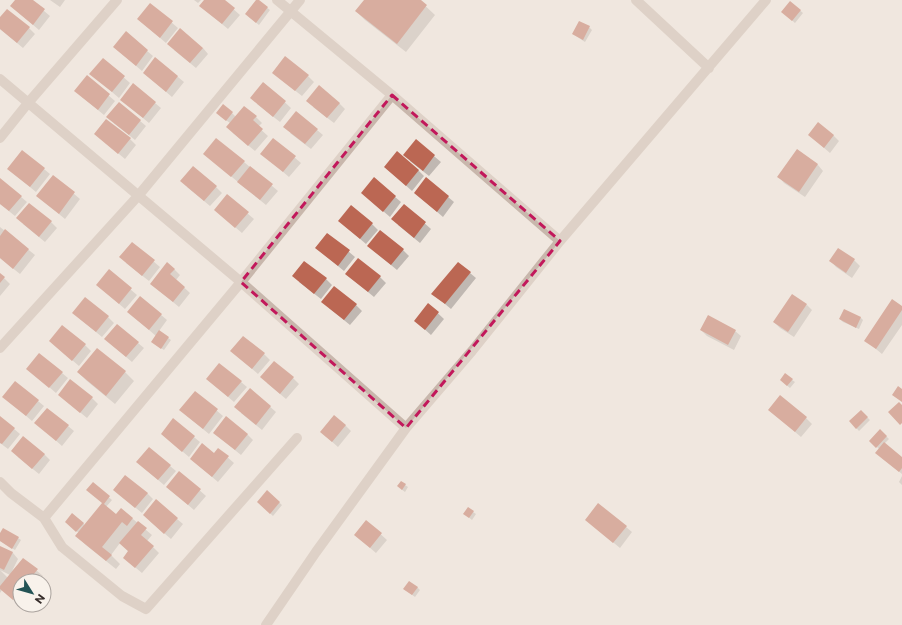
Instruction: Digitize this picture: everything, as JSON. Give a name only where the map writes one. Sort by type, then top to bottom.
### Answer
[{"type":"street","points":[[0,138],[28,103],[117,0]]},
{"type":"street","points":[[278,0],[392,95],[560,241]]},
{"type":"street","points":[[0,348],[138,196],[300,0]]},
{"type":"street","points":[[636,0],[709,68]]},
{"type":"street","points":[[266,625],[316,552],[406,428],[472,351],[560,241],[766,0]]},
{"type":"street","points":[[0,79],[241,282],[406,428]]},
{"type":"street","points":[[44,518],[241,282],[392,95]]},
{"type":"street","points":[[0,482],[11,493],[44,518],[62,547],[122,596],[146,609],[297,438]]},
{"type":"highlighted area","points":[[392,95],[560,241],[406,428],[241,282]]},
{"type":"building","points":[[15,0],[33,0],[45,9],[33,25],[10,6]]},
{"type":"building","points":[[204,0],[225,0],[235,8],[222,24],[199,6]]},
{"type":"building","points":[[256,0],[259,0],[268,7],[256,23],[245,14]]},
{"type":"building","points":[[364,0],[421,0],[427,5],[397,44],[355,11]]},
{"type":"building","points":[[790,1],[801,10],[792,21],[781,12]]},
{"type":"building","points":[[150,3],[173,21],[160,38],[137,19]]},
{"type":"building","points":[[7,9],[30,27],[17,43],[0,29],[0,17]]},
{"type":"building","points":[[579,21],[590,26],[583,40],[572,34]]},
{"type":"building","points":[[180,28],[203,48],[190,63],[167,44]]},
{"type":"building","points":[[126,31],[148,50],[136,66],[113,47]]},
{"type":"building","points":[[285,56],[309,75],[295,91],[272,73]]},
{"type":"building","points":[[155,57],[178,76],[166,92],[143,73]]},
{"type":"building","points":[[103,58],[125,76],[112,92],[89,74]]},
{"type":"building","points":[[87,75],[110,94],[98,110],[74,91]]},
{"type":"building","points":[[263,82],[286,101],[273,117],[250,98]]},
{"type":"building","points":[[133,83],[156,102],[143,118],[120,100]]},
{"type":"building","points":[[319,85],[340,103],[327,118],[306,101]]},
{"type":"building","points":[[119,102],[141,120],[129,135],[106,117]]},
{"type":"building","points":[[223,104],[233,112],[226,121],[216,113]]},
{"type":"building","points":[[244,106],[257,116],[253,120],[263,129],[248,146],[226,127]]},
{"type":"building","points":[[296,111],[318,129],[305,144],[283,127]]},
{"type":"building","points":[[106,119],[131,138],[118,154],[94,134]]},
{"type":"building","points":[[818,122],[834,135],[824,148],[808,135]]},
{"type":"building","points":[[216,138],[245,161],[231,177],[203,154]]},
{"type":"building","points":[[273,138],[296,156],[283,172],[260,154]]},
{"type":"building","points":[[416,139],[435,155],[423,171],[403,155]]},
{"type":"building","points":[[797,149],[818,164],[799,192],[777,177]]},
{"type":"building","points":[[22,150],[45,168],[30,187],[7,169]]},
{"type":"building","points":[[397,151],[419,170],[406,186],[384,167]]},
{"type":"building","points":[[193,166],[217,186],[204,201],[180,181]]},
{"type":"building","points":[[250,166],[273,184],[260,200],[237,182]]},
{"type":"building","points":[[53,175],[75,192],[59,214],[36,196]]},
{"type":"building","points":[[374,177],[396,196],[383,212],[361,193]]},
{"type":"building","points":[[426,177],[449,196],[437,212],[414,193]]},
{"type":"building","points":[[0,178],[22,196],[9,211],[0,204]]},
{"type":"building","points":[[227,194],[249,212],[235,228],[214,210]]},
{"type":"building","points":[[29,203],[52,221],[39,237],[16,218]]},
{"type":"building","points":[[404,204],[426,222],[414,238],[391,219]]},
{"type":"building","points":[[351,205],[373,223],[360,239],[338,221]]},
{"type":"building","points":[[5,229],[29,249],[13,269],[0,258],[0,236]]},
{"type":"building","points":[[380,230],[404,249],[391,265],[367,246]]},
{"type":"building","points":[[327,233],[350,250],[338,266],[315,248]]},
{"type":"building","points":[[132,242],[155,260],[142,276],[119,257]]},
{"type":"building","points":[[838,248],[855,259],[846,273],[829,261]]},
{"type":"building","points":[[358,258],[381,276],[368,292],[345,274]]},
{"type":"building","points":[[304,261],[327,278],[314,294],[292,276]]},
{"type":"building","points":[[167,262],[175,269],[170,274],[185,287],[173,302],[150,284]]},
{"type":"building","points":[[458,262],[471,272],[445,304],[431,294]]},
{"type":"building","points":[[109,269],[132,288],[119,304],[96,285]]},
{"type":"building","points":[[0,273],[5,277],[0,283]]},
{"type":"building","points":[[334,286],[357,304],[344,320],[321,302]]},
{"type":"building","points":[[792,294],[807,304],[788,332],[773,322]]},
{"type":"building","points":[[140,296],[162,314],[149,330],[127,312]]},
{"type":"building","points":[[85,297],[109,316],[96,332],[72,313]]},
{"type":"building","points":[[892,299],[902,306],[902,310],[876,349],[864,341]]},
{"type":"building","points":[[428,303],[439,312],[425,330],[414,321]]},
{"type":"building","points":[[844,309],[861,317],[856,328],[839,319]]},
{"type":"building","points":[[708,315],[736,330],[728,345],[700,330]]},
{"type":"building","points":[[117,324],[139,342],[126,357],[104,339]]},
{"type":"building","points":[[62,325],[86,344],[72,361],[49,341]]},
{"type":"building","points":[[159,330],[169,337],[161,349],[151,342]]},
{"type":"building","points":[[243,336],[265,353],[252,369],[230,351]]},
{"type":"building","points":[[97,348],[126,371],[106,396],[77,372]]},
{"type":"building","points":[[39,353],[63,372],[49,388],[26,369]]},
{"type":"building","points":[[274,361],[294,377],[280,394],[260,377]]},
{"type":"building","points":[[219,363],[242,381],[228,397],[206,379]]},
{"type":"building","points":[[785,373],[793,379],[787,386],[780,380]]},
{"type":"building","points":[[70,379],[93,397],[80,413],[58,395]]},
{"type":"building","points":[[15,381],[39,400],[26,416],[2,397]]},
{"type":"building","points":[[898,386],[902,389],[902,402],[892,395]]},
{"type":"building","points":[[250,388],[271,406],[256,425],[234,407]]},
{"type":"building","points":[[195,391],[218,409],[203,429],[179,410]]},
{"type":"building","points":[[780,395],[807,417],[795,432],[768,410]]},
{"type":"building","points":[[899,402],[902,405],[902,423],[900,425],[888,412]]},
{"type":"building","points":[[47,408],[69,425],[56,441],[34,423]]},
{"type":"building","points":[[861,410],[868,417],[856,429],[849,421]]},
{"type":"building","points":[[334,415],[346,425],[332,442],[320,432]]},
{"type":"building","points":[[0,416],[15,428],[2,444],[0,443]]},
{"type":"building","points":[[226,416],[248,434],[235,450],[213,433]]},
{"type":"building","points":[[173,418],[195,436],[182,452],[161,434]]},
{"type":"building","points":[[880,429],[887,436],[876,448],[869,441]]},
{"type":"building","points":[[23,436],[45,454],[32,469],[11,451]]},
{"type":"building","points":[[884,442],[902,457],[902,468],[899,472],[875,453]]},
{"type":"building","points":[[202,443],[214,453],[218,448],[229,456],[212,477],[190,459]]},
{"type":"building","points":[[149,447],[171,465],[158,480],[136,462]]},
{"type":"building","points":[[179,471],[201,489],[188,505],[166,487]]},
{"type":"building","points":[[125,475],[148,493],[135,508],[113,490]]},
{"type":"building","points":[[401,481],[406,484],[402,490],[397,486]]},
{"type":"building","points":[[93,482],[110,496],[104,504],[116,514],[121,508],[133,518],[127,526],[122,522],[102,547],[112,555],[106,561],[75,536],[102,503],[86,490]]},
{"type":"building","points":[[267,490],[280,502],[270,514],[257,502]]},
{"type":"building","points":[[156,499],[178,518],[164,534],[143,515]]},
{"type":"building","points":[[598,503],[627,526],[613,543],[585,520]]},
{"type":"building","points":[[468,507],[474,511],[469,518],[463,514]]},
{"type":"building","points":[[72,513],[84,523],[76,532],[65,522]]},
{"type":"building","points":[[366,520],[382,533],[370,548],[354,535]]},
{"type":"building","points":[[138,521],[147,528],[141,535],[154,546],[135,568],[123,558],[128,551],[119,543]]},
{"type":"building","points":[[3,528],[19,537],[12,549],[0,541],[0,533]]},
{"type":"building","points":[[0,546],[13,552],[4,570],[0,568]]},
{"type":"building","points":[[23,558],[38,569],[35,573],[12,573],[12,599],[0,589],[0,586]]},
{"type":"building","points":[[409,581],[418,587],[412,595],[403,589]]}]
